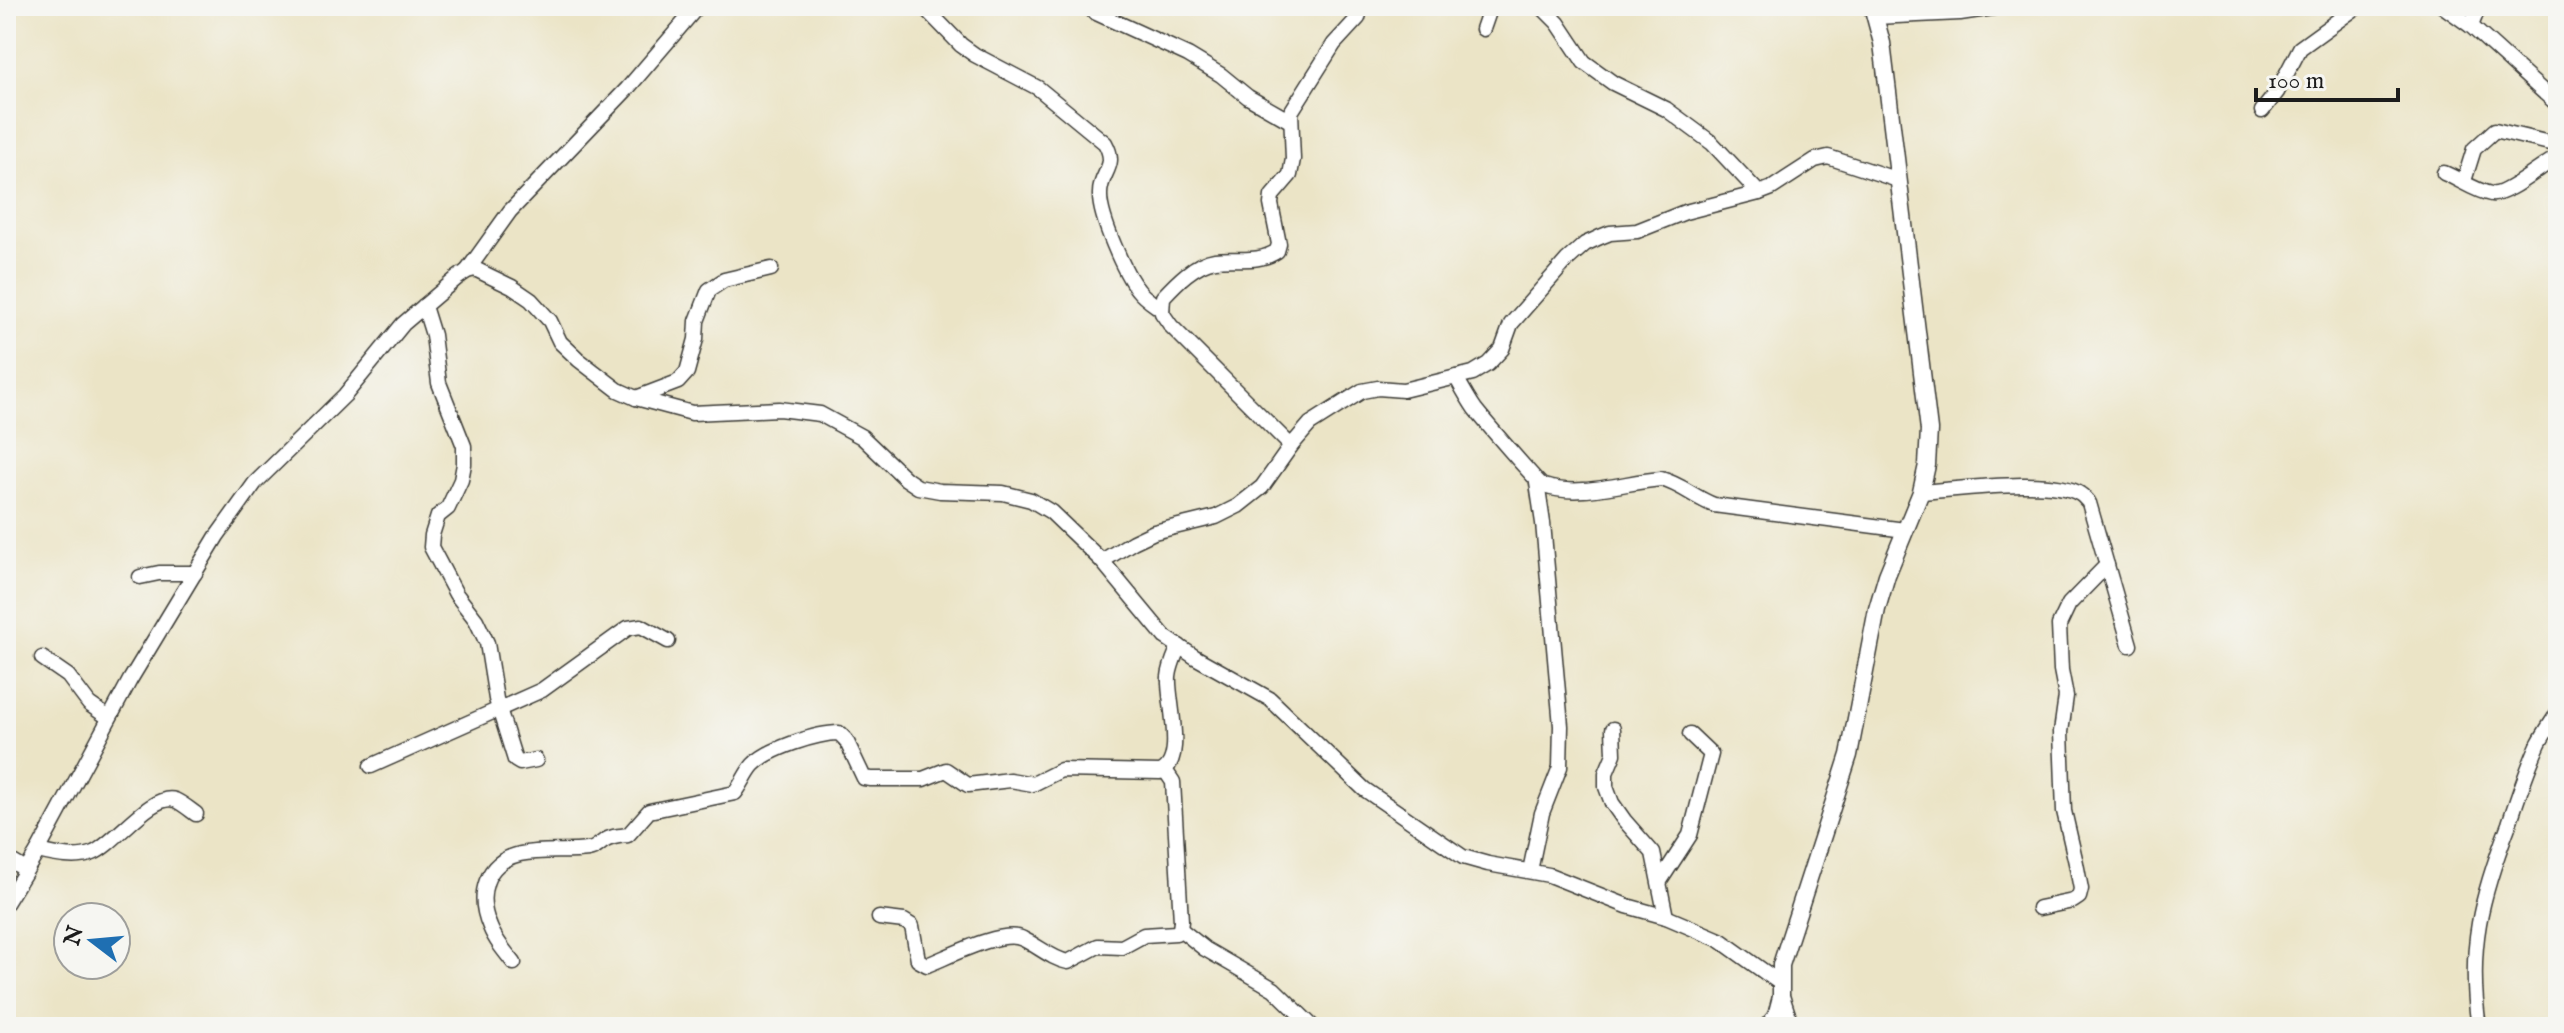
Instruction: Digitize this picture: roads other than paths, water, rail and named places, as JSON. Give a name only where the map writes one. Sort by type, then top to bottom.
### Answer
[{"type":"main road","points":[[1767,1027],[1776,1016],[1784,952],[1849,755],[1877,609],[1921,492],[1927,465],[1929,430],[1882,43],[1874,11]]},
{"type":"main road","points":[[1781,989],[1791,1027]]},
{"type":"street","points":[[6,903],[38,851],[109,718],[195,573],[255,483],[345,395],[403,324],[467,271],[510,211],[627,89],[698,6]]},
{"type":"street","points":[[1086,6],[1188,55],[1221,75],[1248,97],[1290,121]]},
{"type":"street","points":[[1162,310],[1163,297],[1194,269],[1213,260],[1255,259],[1277,251],[1279,244],[1271,204],[1272,196],[1290,175],[1293,159],[1290,121],[1295,105],[1334,44],[1358,18],[1361,6]]},
{"type":"street","points":[[1483,29],[1491,6]]},
{"type":"street","points":[[1541,6],[1558,23],[1584,62],[1613,83],[1666,109],[1712,143],[1759,193]]},
{"type":"street","points":[[1874,11],[1960,13],[2006,6]]},
{"type":"street","points":[[2262,111],[2277,92],[2300,48],[2358,6]]},
{"type":"street","points":[[2443,6],[2471,26],[2558,105]]},
{"type":"street","points":[[2471,26],[2479,6]]},
{"type":"street","points":[[928,11],[961,45],[1038,88],[1105,143],[1112,161],[1100,187],[1099,199],[1117,252],[1140,293],[1162,310],[1171,326],[1291,446]]},
{"type":"street","points":[[2464,181],[2474,149],[2495,130],[2558,145]]},
{"type":"street","points":[[1102,561],[1154,532],[1216,517],[1238,506],[1262,487],[1310,424],[1362,391],[1378,388],[1403,390],[1473,373],[1488,364],[1502,349],[1511,324],[1585,244],[1610,233],[1637,231],[1685,212],[1759,193],[1815,160],[1828,157],[1898,180]]},
{"type":"street","points":[[2444,173],[2497,195],[2558,157]]},
{"type":"street","points":[[467,271],[475,269],[489,275],[531,300],[550,321],[560,342],[579,360],[618,390],[636,398],[692,413],[779,409],[820,414],[862,437],[918,487],[940,491],[1003,493],[1031,500],[1051,512],[1102,561],[1165,637],[1270,699],[1364,789],[1463,857],[1549,875],[1627,906],[1666,917],[1720,940],[1781,989]]},
{"type":"street","points":[[636,398],[678,382],[687,372],[696,339],[697,321],[709,290],[724,280],[771,269]]},
{"type":"street","points":[[424,306],[433,335],[439,383],[464,446],[461,480],[448,508],[438,516],[431,547],[487,643],[500,711],[515,760],[520,763],[536,760]]},
{"type":"street","points":[[1456,377],[1476,410],[1517,455],[1537,483],[1543,523],[1560,767],[1542,813],[1530,871]]},
{"type":"street","points":[[1537,483],[1572,490],[1661,479],[1714,505],[1905,530]]},
{"type":"street","points":[[1921,492],[2023,486],[2068,489],[2081,494],[2089,503],[2130,645]]},
{"type":"street","points":[[2039,908],[2073,901],[2079,897],[2081,889],[2064,811],[2061,732],[2066,696],[2061,670],[2059,625],[2069,604],[2107,565]]},
{"type":"street","points":[[140,577],[159,573],[195,573]]},
{"type":"street","points":[[371,766],[542,690],[628,628],[641,626],[668,641]]},
{"type":"street","points":[[514,963],[489,925],[485,905],[485,887],[490,871],[500,861],[521,854],[551,850],[588,850],[613,836],[628,835],[649,811],[735,793],[759,760],[827,733],[839,733],[846,740],[864,778],[871,779],[923,779],[946,770],[968,785],[1010,780],[1033,784],[1061,770],[1165,770],[1171,764],[1174,733],[1169,678],[1179,646]]},
{"type":"street","points":[[42,658],[68,676],[89,704],[109,718]]},
{"type":"street","points":[[2479,1027],[2473,967],[2479,913],[2489,876],[2524,781],[2540,742],[2558,712]]},
{"type":"street","points":[[1613,729],[1614,754],[1606,773],[1606,787],[1624,820],[1653,853],[1666,917]]},
{"type":"street","points":[[1660,881],[1690,835],[1709,768],[1711,754],[1690,734]]},
{"type":"street","points":[[1165,770],[1173,782],[1180,929],[1205,949],[1274,989],[1313,1027]]},
{"type":"street","points":[[38,851],[68,856],[93,853],[147,810],[169,799],[176,800],[196,814]]},
{"type":"street","points":[[6,858],[26,870]]},
{"type":"street","points":[[879,918],[904,921],[912,926],[918,960],[927,965],[986,941],[1016,937],[1068,962],[1098,946],[1122,947],[1144,935],[1170,935],[1180,929]]}]
